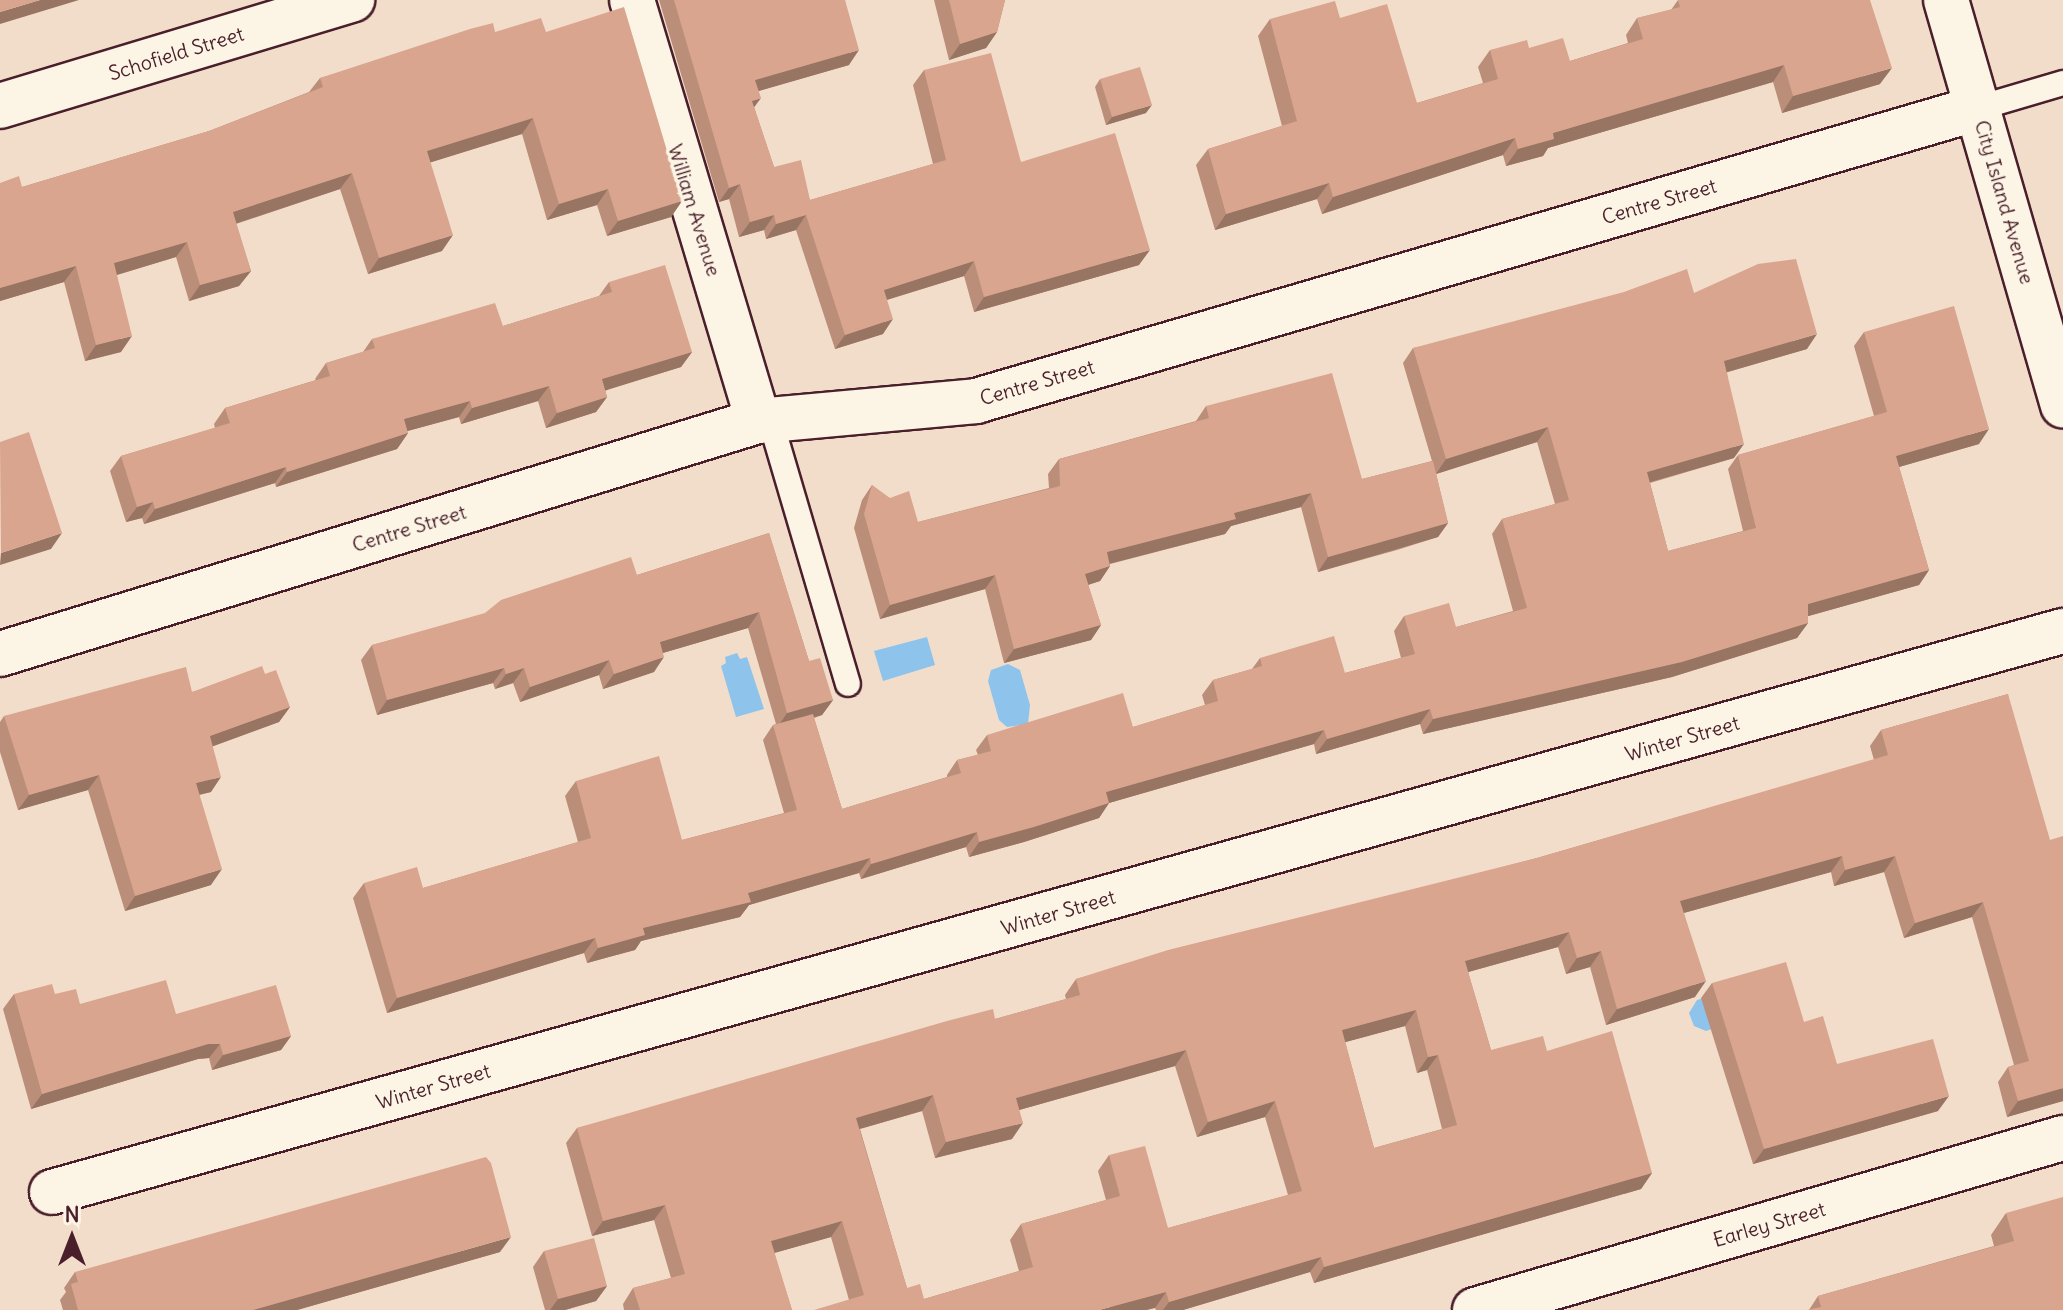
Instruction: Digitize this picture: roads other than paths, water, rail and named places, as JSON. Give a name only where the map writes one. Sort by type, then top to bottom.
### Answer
[{"type":"street","name":"Schofield Street","points":[[0,106],[352,0]]},
{"type":"street","name":"William Avenue","points":[[632,0],[764,420]]},
{"type":"street","name":"City Island Avenue","points":[[1946,0],[2063,405]]},
{"type":"street","name":"Centre Street","points":[[0,654],[764,420],[976,401],[1978,108]]},
{"type":"street","name":"Winter Street","points":[[52,1192],[2063,631]]},
{"type":"street","name":"Earley Street","points":[[1475,1310],[2063,1138]]},
{"type":"lane","points":[[1978,108],[2063,83]]},
{"type":"lane","name":"William Avenue","points":[[764,420],[848,684]]},
{"type":"water","points":[[927,637],[935,665],[883,681],[874,651]]},
{"type":"water","points":[[737,653],[740,659],[747,657],[764,709],[736,717],[721,666],[726,663],[725,657]]},
{"type":"water","points":[[1008,664],[1020,670],[1030,705],[1028,724],[1007,727],[999,720],[988,681],[991,670]]},
{"type":"water","points":[[1736,988],[1745,1018],[1706,1031],[1694,1026],[1689,1013],[1697,1000]]}]
